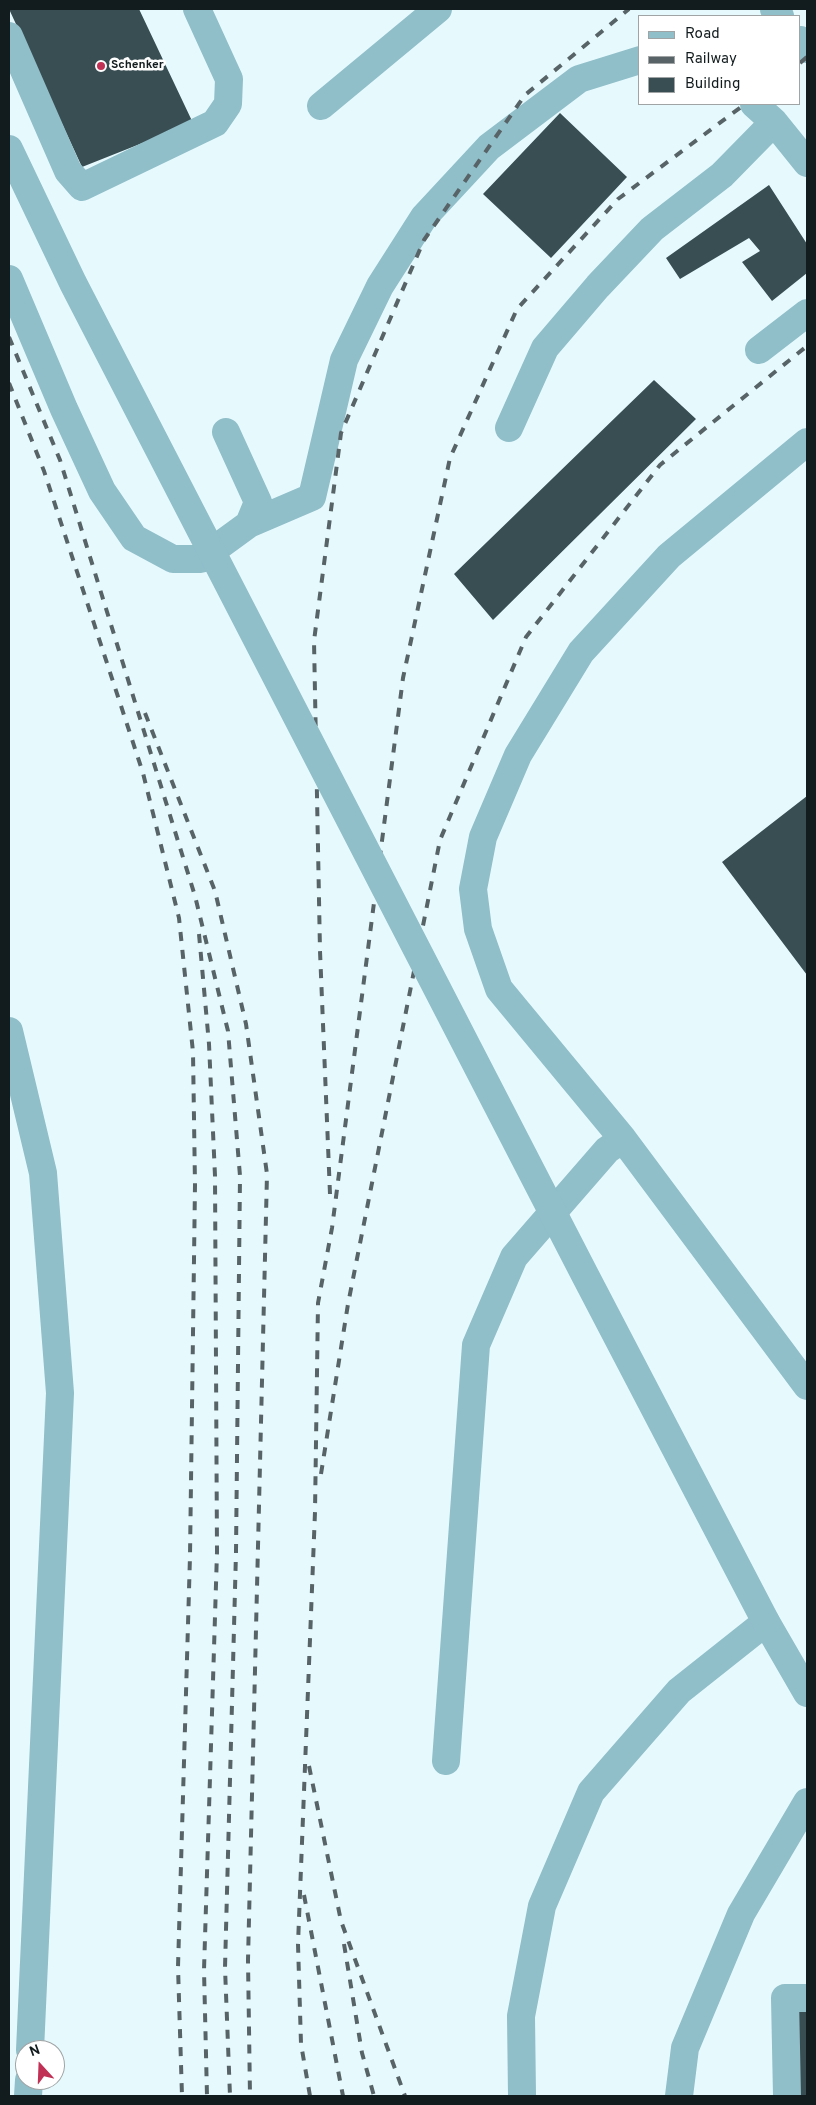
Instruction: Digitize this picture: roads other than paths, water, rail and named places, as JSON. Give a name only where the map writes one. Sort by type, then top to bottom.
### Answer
[{"type":"lane","points":[[9,36],[68,171],[82,186],[215,123],[228,104],[229,79],[197,9]]},
{"type":"lane","points":[[321,106],[438,9]]},
{"type":"lane","points":[[9,279],[64,409],[102,491],[134,538],[173,559],[201,559],[249,524],[312,497],[344,360],[380,286],[424,217],[489,147],[579,78],[638,61]]},
{"type":"lane","points":[[755,105],[774,122],[807,163]]},
{"type":"lane","points":[[509,428],[544,348],[652,229],[722,175],[774,122]]},
{"type":"lane","points":[[9,149],[87,310],[581,1268],[766,1622],[807,1693]]},
{"type":"lane","points":[[759,350],[807,313]]},
{"type":"lane","points":[[226,432],[258,502],[249,524]]},
{"type":"lane","points":[[807,442],[669,556],[581,652],[518,754],[483,837],[473,889],[478,929],[498,989],[623,1139],[807,1386]]},
{"type":"lane","points":[[9,1030],[44,1174],[60,1393],[30,2040]]},
{"type":"lane","points":[[446,1761],[476,1345],[514,1257],[608,1150],[623,1139]]},
{"type":"lane","points":[[522,2096],[521,2016],[542,1906],[591,1792],[679,1691],[766,1622]]},
{"type":"lane","points":[[679,2096],[685,2048],[738,1923],[807,1802]]},
{"type":"lane","points":[[787,2096],[785,1998],[807,1998]]},
{"type":"railway","points":[[330,1194],[320,951],[314,641],[341,433],[424,240],[525,95],[629,9]]},
{"type":"railway","points":[[801,62],[807,57]]},
{"type":"railway","points":[[310,2096],[301,2044],[298,1944],[315,1512],[318,1303],[332,1228],[403,678],[450,458],[517,309],[618,199],[744,105]]},
{"type":"railway","points":[[9,337],[60,460],[195,896],[228,1031],[240,1176],[236,1552],[225,1968],[230,2096]]},
{"type":"railway","points":[[321,1474],[348,1304],[440,840],[526,637],[660,465],[807,346]]},
{"type":"railway","points":[[9,383],[44,471],[143,773],[179,918],[193,1052],[195,1185],[190,1556],[178,1967],[182,2096]]},
{"type":"railway","points":[[145,713],[215,891],[246,1024],[267,1174],[248,1960],[250,2096]]},
{"type":"railway","points":[[199,934],[209,1044],[215,1176],[217,1552],[204,1970],[207,2096]]},
{"type":"railway","points":[[309,1766],[341,1921],[405,2096]]},
{"type":"railway","points":[[304,1895],[343,2096]]},
{"type":"railway","points":[[344,1944],[362,2053],[374,2096]]},
{"type":"place","name":"Schenker","points":[[101,66]]}]
